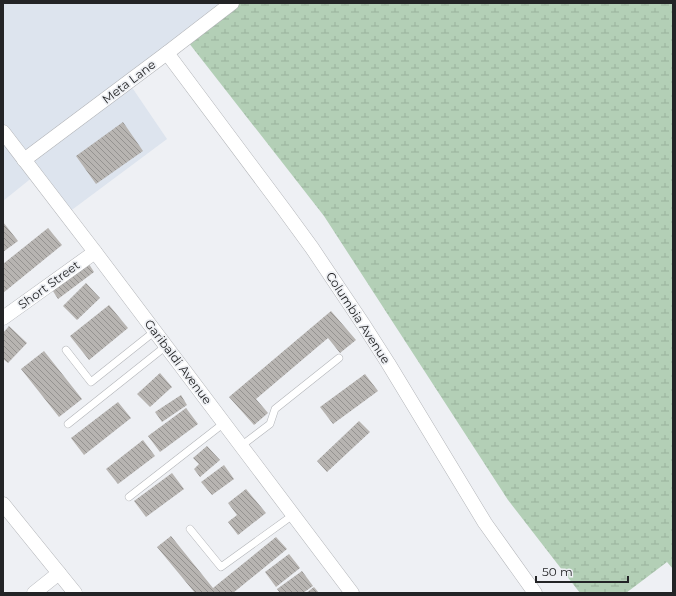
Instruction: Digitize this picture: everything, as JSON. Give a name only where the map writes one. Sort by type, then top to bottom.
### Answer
[{"type":"street","name":"Meta Lane","points":[[24,160],[232,3]]},
{"type":"street","name":"Columbia Avenue","points":[[166,54],[312,248],[388,363],[485,523],[535,593]]},
{"type":"street","name":"Garibaldi Avenue","points":[[3,132],[352,593]]},
{"type":"street","name":"Short Street","points":[[3,318],[95,252]]},
{"type":"street","points":[[3,504],[75,593]]},
{"type":"street","points":[[34,593],[59,573]]},
{"type":"lane","points":[[66,350],[91,382],[155,331]]},
{"type":"lane","points":[[68,424],[166,346]]},
{"type":"lane","points":[[241,446],[270,424],[275,409],[339,358]]},
{"type":"lane","points":[[129,498],[224,423]]},
{"type":"lane","points":[[190,529],[221,567],[293,515]]},
{"type":"shaded area","points":[[3,3],[234,3],[129,83],[167,139],[69,212],[39,172],[3,201]]},
{"type":"green space","points":[[234,3],[673,3],[673,569],[667,562],[626,593],[580,593],[508,500],[324,216],[185,38]]},
{"type":"building","points":[[123,122],[143,151],[96,184],[76,156]]},
{"type":"building","points":[[3,222],[18,241],[3,252]]},
{"type":"building","points":[[48,228],[62,245],[3,293],[3,264]]},
{"type":"building","points":[[87,261],[94,272],[58,299],[51,288]]},
{"type":"building","points":[[86,283],[100,298],[77,320],[63,306]]},
{"type":"building","points":[[109,305],[128,328],[89,360],[70,336]]},
{"type":"building","points":[[331,311],[356,340],[340,353],[328,338],[256,399],[268,413],[254,425],[229,397]]},
{"type":"building","points":[[9,326],[27,343],[8,363],[3,359],[3,333]]},
{"type":"building","points":[[44,351],[82,399],[59,417],[21,369]]},
{"type":"building","points":[[160,373],[172,387],[150,407],[137,394]]},
{"type":"building","points":[[365,374],[378,391],[333,424],[320,407]]},
{"type":"building","points":[[181,395],[187,405],[162,422],[155,412]]},
{"type":"building","points":[[118,402],[131,418],[84,455],[71,438]]},
{"type":"building","points":[[186,408],[198,424],[160,452],[148,436]]},
{"type":"building","points":[[359,421],[370,432],[327,472],[317,461]]},
{"type":"building","points":[[143,440],[155,456],[118,484],[106,469]]},
{"type":"building","points":[[207,446],[220,460],[200,477],[194,469],[199,464],[193,458]]},
{"type":"building","points":[[224,465],[234,479],[212,495],[201,482]]},
{"type":"building","points":[[172,473],[184,489],[146,517],[134,501]]},
{"type":"building","points":[[246,489],[266,513],[238,535],[228,522],[237,515],[228,503]]},
{"type":"building","points":[[171,536],[213,588],[276,537],[287,549],[233,593],[195,593],[157,547]]},
{"type":"building","points":[[289,554],[300,568],[276,587],[265,572]]},
{"type":"building","points":[[302,571],[313,586],[303,593],[280,593],[277,589]]},
{"type":"building","points":[[314,587],[319,593],[306,593]]}]
